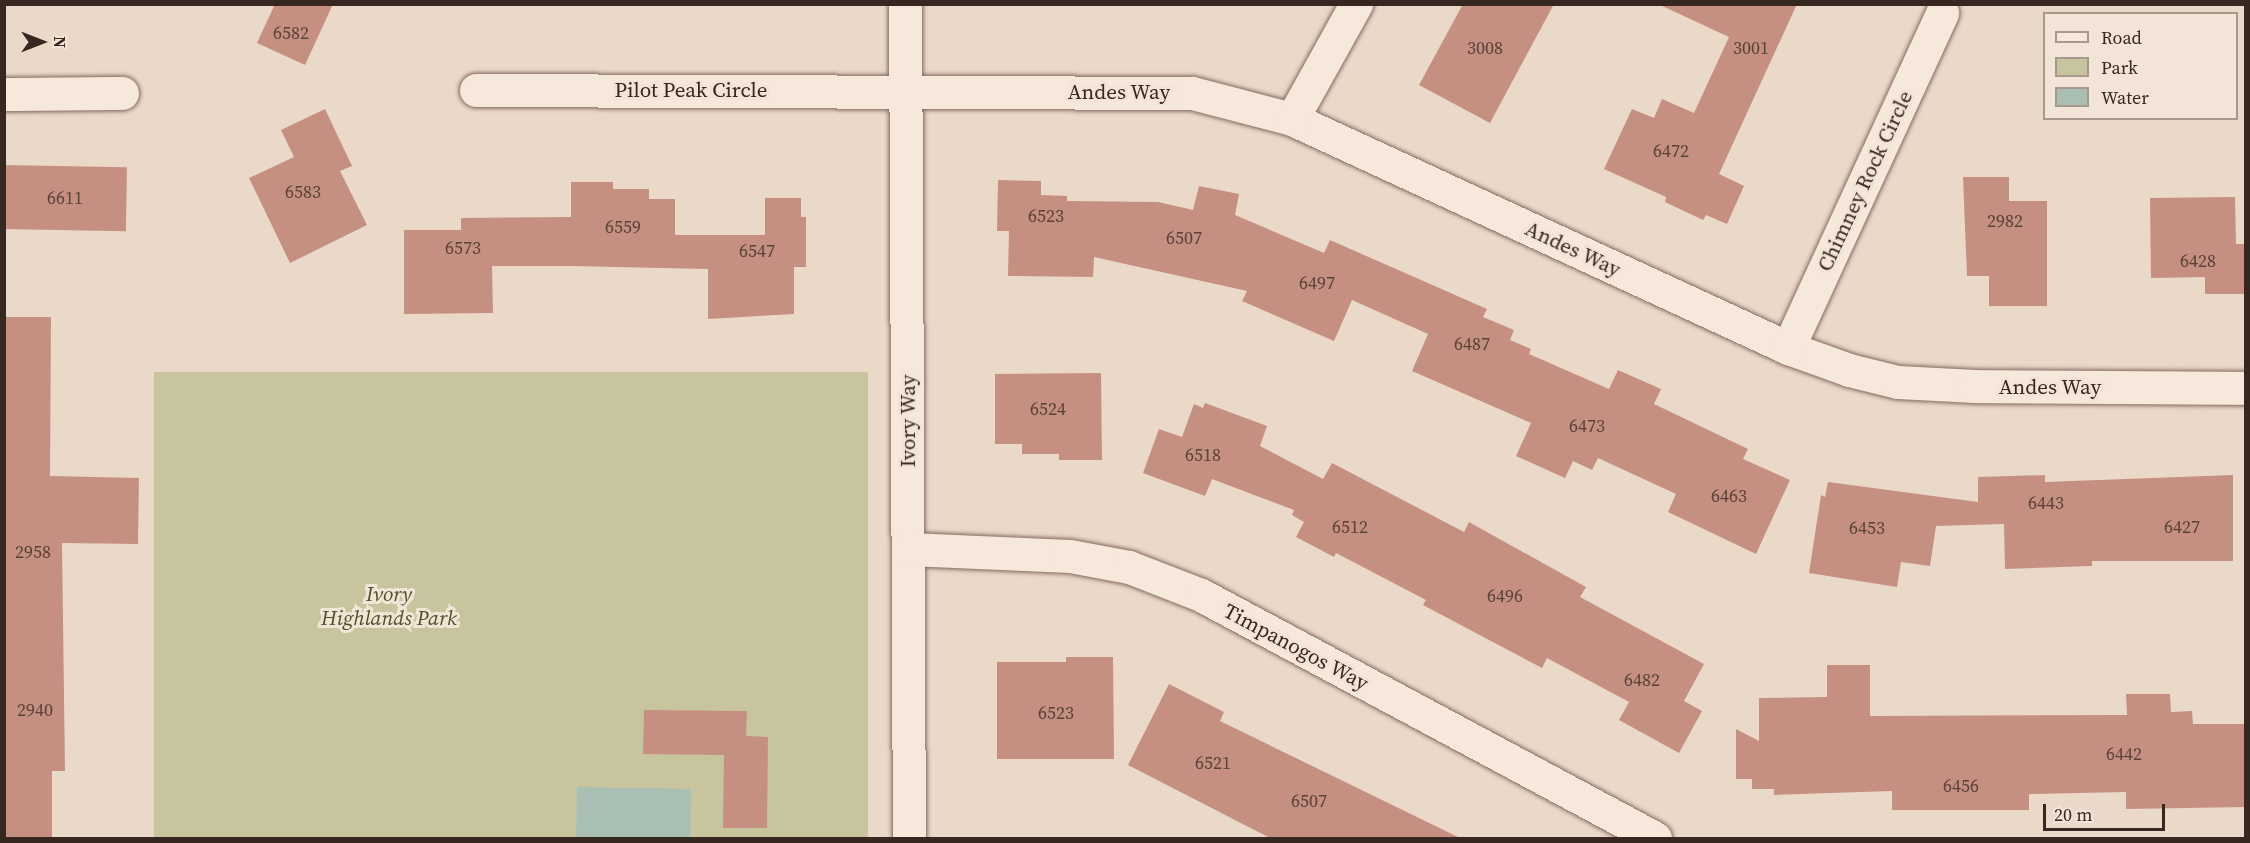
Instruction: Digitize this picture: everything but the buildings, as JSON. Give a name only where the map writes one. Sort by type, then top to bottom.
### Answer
[{"type":"street","name":"Ivory Way","points":[[905,4],[909,838]]},
{"type":"street","points":[[1292,119],[1356,4]]},
{"type":"street","name":"Chimney Rock Circle","points":[[1788,348],[1942,13]]},
{"type":"street","name":"Pilot Peak Circle","points":[[476,90],[906,92]]},
{"type":"street","name":"Andes Way","points":[[906,92],[1192,93],[1292,119],[1788,348],[1898,382],[2246,388]]},
{"type":"street","points":[[4,94],[122,93]]},
{"type":"street","name":"Timpanogos Way","points":[[909,549],[1070,556],[1129,567],[1190,591],[1655,838]]},
{"type":"green space","name":"Ivory Highlands Park","points":[[154,372],[868,372],[868,838],[154,838]]},
{"type":"water","points":[[577,787],[691,789],[690,838],[576,838]]}]
